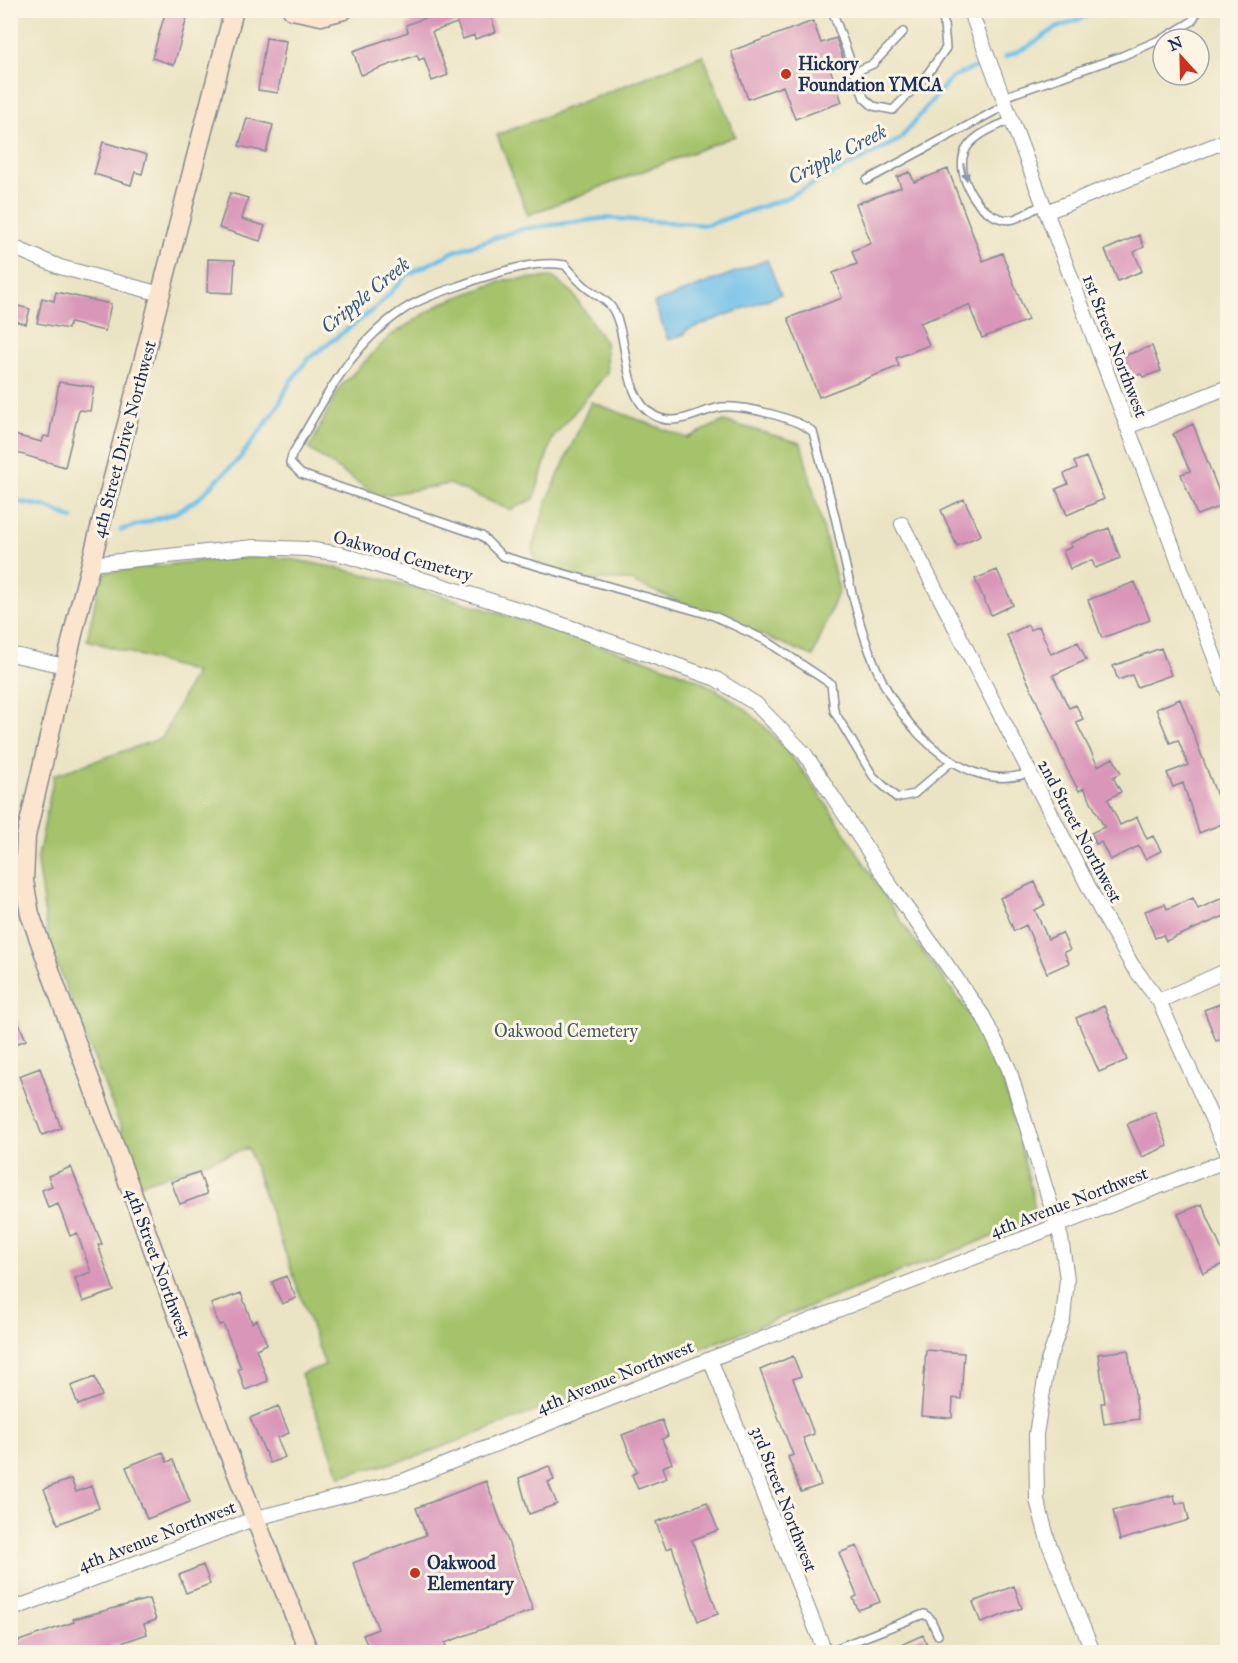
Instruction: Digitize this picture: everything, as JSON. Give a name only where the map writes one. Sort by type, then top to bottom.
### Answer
[{"type":"main road","name":"4th Street Drive Northwest","points":[[24,869],[26,836],[65,666],[234,10]]},
{"type":"main road","points":[[292,10],[321,16],[344,10]]},
{"type":"main road","name":"4th Street Northwest","points":[[24,869],[30,914],[65,1012],[227,1449],[309,1653]]},
{"type":"street","name":"1st Street Northwest","points":[[970,10],[1227,693]]},
{"type":"street","points":[[1045,208],[1227,140]]},
{"type":"street","points":[[10,246],[60,267],[161,294]]},
{"type":"street","points":[[1127,427],[1227,387]]},
{"type":"street","name":"2nd Street Northwest","points":[[902,524],[1100,909],[1132,965],[1159,1001],[1227,1154]]},
{"type":"street","name":"Oakwood Cemetery","points":[[91,564],[272,547],[341,554],[605,638],[716,679],[756,704],[805,753],[900,898],[983,1016],[1009,1069],[1065,1258],[1063,1319],[1042,1390],[1036,1434],[1037,1500],[1049,1544],[1093,1653]]},
{"type":"street","points":[[10,654],[65,666]]},
{"type":"street","points":[[1159,1001],[1227,970]]},
{"type":"street","name":"4th Avenue Northwest","points":[[10,1610],[256,1518],[404,1481],[710,1359],[1227,1160]]},
{"type":"street","name":"3rd Street Northwest","points":[[710,1359],[826,1653]]},
{"type":"lane","points":[[867,180],[1004,101],[1166,37],[1191,22],[1199,10]]},
{"type":"lane","points":[[835,11],[855,72],[869,102],[873,106],[893,110],[926,76],[945,48],[944,11]]},
{"type":"lane","points":[[855,72],[873,64],[903,32]]},
{"type":"lane","points":[[1012,120],[968,145],[962,158],[965,179],[977,202],[991,214],[1012,219],[1045,208]]},
{"type":"lane","points":[[952,761],[914,794],[897,798],[873,776],[834,711],[831,684],[765,640],[714,616],[502,556],[482,536],[301,474],[290,464],[292,455],[330,385],[360,348],[404,309],[494,273],[531,266],[565,265],[576,279],[605,299],[613,309],[634,387],[645,408],[656,417],[683,419],[720,408],[735,407],[792,420],[813,432],[836,521],[850,592],[872,660],[903,714],[940,754],[975,774],[1014,778],[1029,773]]},
{"type":"lane","points":[[826,1653],[924,1614],[930,1618],[938,1635]]},
{"type":"green space","points":[[703,55],[735,136],[528,215],[497,135]]},
{"type":"green space","points":[[552,277],[571,291],[605,342],[607,373],[552,439],[534,499],[510,510],[450,484],[378,496],[309,449],[340,387],[390,336],[442,303],[505,280]]},
{"type":"green space","points":[[591,402],[687,438],[724,421],[801,443],[839,590],[813,656],[627,580],[588,580],[536,564],[532,549],[547,501]]},
{"type":"green space","name":"Oakwood Cemetery","points":[[268,556],[347,570],[385,580],[640,658],[683,673],[723,693],[741,706],[766,728],[810,780],[905,927],[958,998],[986,1042],[1001,1077],[1033,1197],[1034,1207],[1027,1220],[1020,1226],[416,1457],[340,1476],[301,1374],[325,1365],[248,1148],[138,1185],[119,1122],[49,944],[37,862],[54,775],[162,738],[195,672],[87,640],[100,578],[107,572],[208,560]]},
{"type":"water","points":[[767,260],[781,294],[685,331],[685,334],[668,340],[654,303]]},
{"type":"building","points":[[166,10],[189,10],[174,65],[152,58]]},
{"type":"building","points":[[446,10],[489,10],[496,32],[475,39],[474,35],[463,39],[457,23],[432,32],[448,75],[432,81],[424,58],[419,60],[417,55],[361,75],[353,51],[408,32],[406,25]]},
{"type":"building","name":"Hickory Foundation YMCA","points":[[813,21],[821,43],[836,38],[843,58],[828,63],[842,102],[795,119],[783,86],[748,99],[731,51]]},
{"type":"building","points":[[266,38],[286,41],[278,93],[258,90]]},
{"type":"building","points":[[247,118],[273,125],[266,152],[239,146]]},
{"type":"building","points":[[103,142],[147,155],[142,174],[135,172],[131,185],[94,174]]},
{"type":"building","points":[[948,169],[983,261],[1002,253],[1028,320],[982,338],[969,305],[920,323],[929,345],[896,358],[899,366],[819,397],[788,318],[842,298],[833,273],[857,264],[852,251],[871,243],[856,204],[901,187],[897,177],[910,172],[914,182]]},
{"type":"building","points":[[230,193],[248,198],[242,219],[265,226],[260,241],[219,228]]},
{"type":"building","points":[[1139,235],[1144,247],[1134,252],[1142,271],[1118,281],[1105,250]]},
{"type":"building","points":[[208,259],[235,260],[233,293],[207,292]]},
{"type":"building","points":[[56,292],[111,304],[105,331],[70,323],[68,329],[37,323],[42,298],[54,301]]},
{"type":"building","points":[[14,305],[30,309],[26,324],[10,320]]},
{"type":"building","points":[[1152,346],[1161,371],[1131,378],[1123,356]]},
{"type":"building","points":[[59,382],[94,387],[90,411],[79,410],[65,467],[10,451],[10,434],[42,442],[44,436],[49,437]]},
{"type":"building","points":[[1193,424],[1224,505],[1197,515],[1181,474],[1190,471],[1173,434]]},
{"type":"building","points":[[1086,457],[1104,499],[1067,515],[1056,489],[1068,484],[1064,474],[1077,468],[1074,462]]},
{"type":"building","points":[[964,499],[981,535],[957,546],[941,510]]},
{"type":"building","points":[[1109,528],[1120,558],[1095,568],[1092,560],[1070,569],[1063,551],[1072,547],[1070,543]]},
{"type":"building","points":[[997,570],[1013,605],[991,615],[975,579]]},
{"type":"building","points":[[1135,582],[1150,620],[1102,638],[1088,600]]},
{"type":"building","points":[[1028,625],[1030,630],[1039,626],[1051,654],[1078,642],[1086,660],[1053,675],[1069,708],[1076,705],[1083,719],[1076,722],[1098,766],[1113,758],[1121,773],[1113,777],[1121,792],[1108,799],[1120,825],[1137,817],[1147,839],[1153,836],[1161,851],[1145,859],[1139,846],[1110,860],[1101,842],[1096,844],[1091,833],[1104,827],[1084,788],[1079,791],[1067,769],[1007,635]]},
{"type":"building","points":[[1161,648],[1171,675],[1137,687],[1132,675],[1118,680],[1113,666]]},
{"type":"building","points":[[1180,699],[1227,822],[1199,833],[1183,783],[1173,787],[1167,773],[1188,765],[1178,740],[1170,743],[1156,709]]},
{"type":"building","points":[[1035,882],[1045,905],[1035,910],[1048,939],[1062,933],[1070,950],[1064,952],[1069,963],[1047,973],[1026,925],[1014,931],[1000,898]]},
{"type":"building","points":[[1227,896],[1227,915],[1166,941],[1163,935],[1155,938],[1145,911],[1165,904],[1167,909],[1193,898],[1198,909]]},
{"type":"building","points":[[1227,1001],[1227,1037],[1216,1041],[1204,1010]]},
{"type":"building","points":[[10,1003],[26,1040],[10,1046]]},
{"type":"building","points":[[1104,1006],[1127,1060],[1099,1072],[1076,1018]]},
{"type":"building","points":[[40,1068],[61,1128],[42,1135],[19,1076]]},
{"type":"building","points":[[1155,1112],[1168,1146],[1142,1157],[1127,1124]]},
{"type":"building","points":[[71,1167],[102,1244],[98,1245],[114,1291],[83,1302],[75,1278],[91,1272],[77,1233],[70,1236],[58,1204],[48,1208],[42,1190],[52,1186],[48,1176]]},
{"type":"building","points":[[199,1172],[207,1194],[180,1204],[171,1182]]},
{"type":"building","points":[[1202,1204],[1227,1262],[1203,1273],[1178,1214]]},
{"type":"building","points":[[286,1276],[296,1298],[282,1304],[272,1282]]},
{"type":"building","points":[[241,1293],[252,1323],[257,1320],[267,1344],[256,1349],[268,1381],[245,1390],[238,1369],[241,1368],[223,1324],[219,1325],[211,1304]]},
{"type":"building","points":[[926,1350],[964,1353],[961,1399],[953,1398],[952,1418],[921,1416]]},
{"type":"building","points":[[1128,1350],[1139,1419],[1104,1424],[1101,1403],[1105,1403],[1098,1354]]},
{"type":"building","points":[[793,1356],[801,1376],[793,1379],[814,1434],[803,1438],[821,1485],[801,1492],[788,1457],[793,1455],[760,1370]]},
{"type":"building","points":[[95,1377],[102,1396],[78,1405],[71,1386]]},
{"type":"building","points":[[278,1406],[289,1433],[277,1438],[285,1457],[270,1463],[250,1418]]},
{"type":"building","points":[[662,1420],[668,1436],[662,1439],[672,1463],[663,1467],[667,1478],[638,1489],[632,1475],[637,1472],[622,1435]]},
{"type":"building","points":[[163,1452],[167,1462],[173,1460],[190,1502],[147,1519],[126,1467]]},
{"type":"building","points":[[549,1466],[554,1480],[548,1482],[557,1504],[529,1514],[519,1478]]},
{"type":"building","points":[[71,1479],[76,1492],[91,1486],[99,1508],[58,1524],[44,1489]]},
{"type":"building","points":[[486,1481],[533,1610],[445,1643],[448,1653],[375,1653],[373,1647],[369,1649],[363,1635],[378,1629],[353,1563],[426,1535],[416,1508]]},
{"type":"building","points":[[1174,1495],[1176,1504],[1185,1502],[1189,1520],[1120,1540],[1113,1510]]},
{"type":"building","points":[[707,1502],[718,1530],[692,1540],[718,1614],[698,1621],[672,1547],[666,1549],[656,1522]]},
{"type":"building","points":[[857,1546],[880,1602],[858,1610],[853,1598],[857,1596],[839,1553]]},
{"type":"building","points":[[203,1565],[210,1584],[186,1593],[179,1575]]},
{"type":"building","points":[[1014,1586],[1022,1608],[981,1623],[973,1602]]},
{"type":"building","points":[[149,1599],[156,1620],[144,1624],[147,1634],[110,1647],[112,1653],[10,1653],[10,1644],[74,1622],[73,1619]]},
{"type":"building","points":[[923,1635],[931,1653],[883,1653]]},
{"type":"waterway","name":"Cripple Creek","points":[[1005,57],[1028,47],[1054,29],[1103,10]]},
{"type":"waterway","name":"Cripple Creek","points":[[121,530],[175,513],[199,498],[240,458],[277,408],[290,382],[308,359],[378,306],[407,275],[455,251],[522,229],[606,218],[707,225],[784,199],[899,140],[952,77],[974,68]]},
{"type":"waterway","name":"Cripple Creek","points":[[10,500],[47,507],[73,519]]},
{"type":"place","name":"Hickory Foundation YMCA","points":[[786,74]]},
{"type":"place","name":"Oakwood Elementary","points":[[415,1573]]}]
